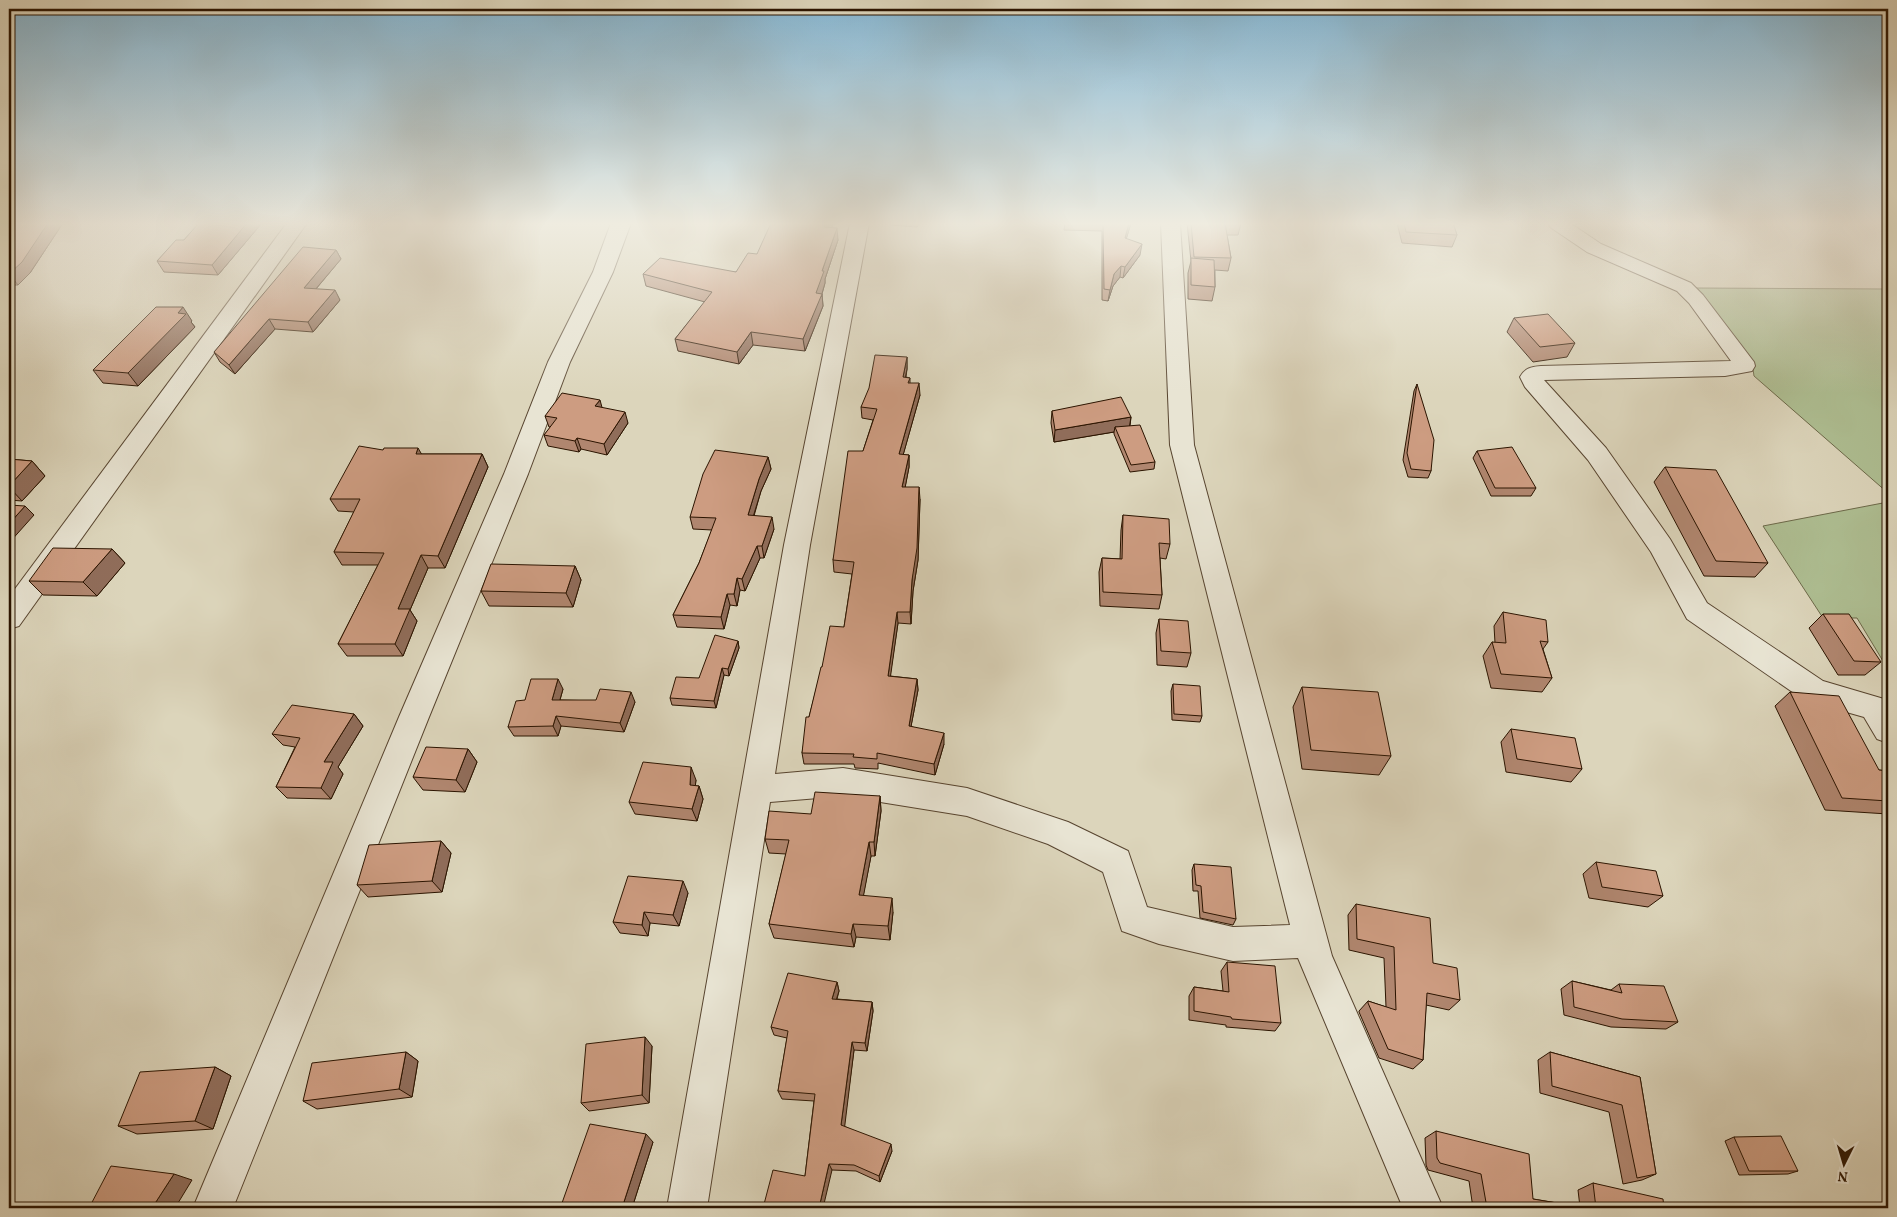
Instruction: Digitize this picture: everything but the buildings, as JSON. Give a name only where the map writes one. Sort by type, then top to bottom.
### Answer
[{"type":"street","points":[[9,618],[256,280]]},
{"type":"street","points":[[213,1208],[425,690],[516,474],[559,362],[599,280]]},
{"type":"street","points":[[687,1208],[797,546],[848,280]]},
{"type":"street","points":[[1174,280],[1182,445],[1310,941],[1315,957],[1423,1208]]},
{"type":"street","points":[[1667,280],[1684,287],[1696,299],[1743,362],[1744,366],[1725,369],[1541,373],[1530,377],[1597,454],[1661,546],[1697,611],[1814,691],[1874,708],[1888,730]]},
{"type":"street","points":[[756,789],[842,782],[967,802],[1057,832],[1116,862],[1134,919],[1159,927],[1233,944],[1310,941]]},
{"type":"green space","points":[[1695,288],[1888,289],[1888,493],[1754,376],[1752,362]]},
{"type":"green space","points":[[1888,502],[1888,667],[1857,618],[1823,618],[1763,526]]}]
